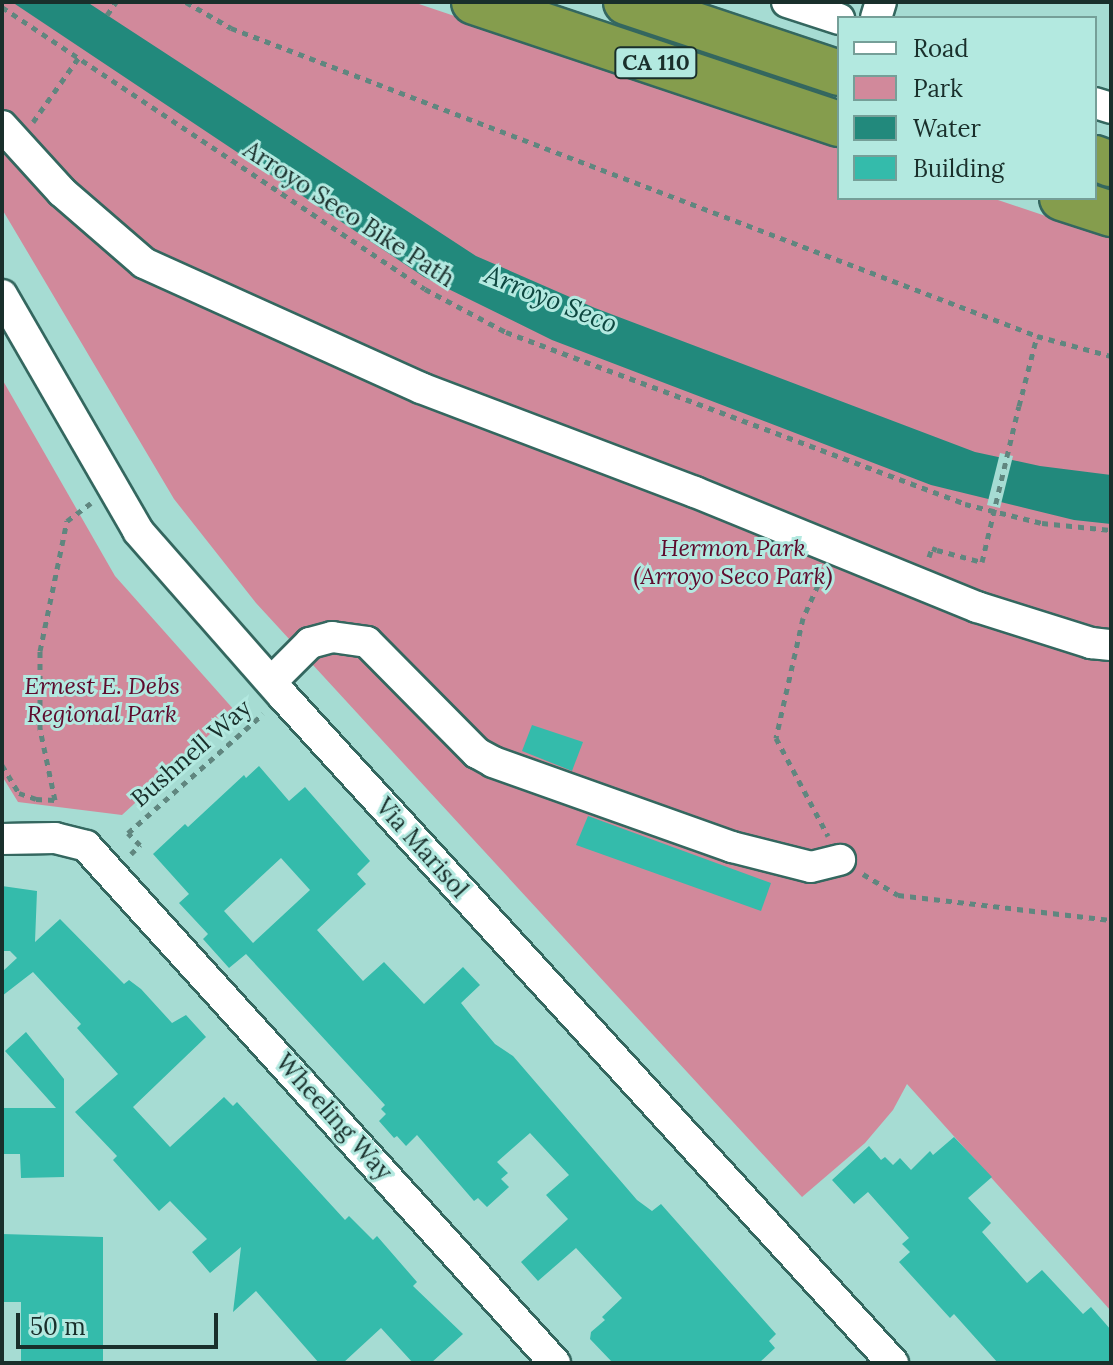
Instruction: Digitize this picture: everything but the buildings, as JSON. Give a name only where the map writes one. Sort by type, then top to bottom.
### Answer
[{"type":"highway","name":"CA 110","points":[[474,2],[837,123]]},
{"type":"highway","name":"CA 110","points":[[626,2],[837,72]]},
{"type":"highway","points":[[1068,200],[1111,214]]},
{"type":"street","points":[[787,2],[837,18]]},
{"type":"street","points":[[5,134],[62,192],[144,263],[421,388],[695,492],[977,607],[1091,643],[1111,645]]},
{"type":"street","name":"Via Marisol","points":[[2,295],[138,531],[277,689],[893,1363]]},
{"type":"street","points":[[277,689],[310,643],[332,637],[367,642],[477,753],[493,762],[732,847],[811,867],[840,860]]},
{"type":"street","name":"Wheeling Way","points":[[2,839],[55,838],[86,846],[113,871],[555,1363]]},
{"type":"path","points":[[107,15],[116,2]]},
{"type":"path","points":[[186,2],[231,28],[1037,336],[1111,356]]},
{"type":"path","name":"Arroyo Seco Bike Path","points":[[2,7],[425,289],[506,332],[965,504],[1042,523],[1111,530]]},
{"type":"path","points":[[54,93],[79,57]]},
{"type":"path","points":[[937,550],[982,562],[1037,336]]},
{"type":"path","points":[[2,765],[19,793],[36,799],[55,800],[40,729],[40,651],[67,521],[112,489]]},
{"type":"path","points":[[835,549],[803,618],[776,738],[840,860],[898,895],[1111,920]]},
{"type":"path","name":"Bushnell Way","points":[[113,871],[140,845],[128,833],[277,689]]},
{"type":"green space","name":"Hermon Park (Arroyo Seco Park)","points":[[2,2],[413,2],[837,145],[837,200],[998,200],[1111,238],[1111,1311],[907,1084],[893,1110],[865,1143],[802,1197],[256,603],[174,499],[2,209]]},
{"type":"green space","name":"Ernest E. Debs Regional Park","points":[[2,379],[115,576],[235,711],[122,815],[18,802],[2,776]]},
{"type":"water","name":"Arroyo Seco","points":[[12,2],[87,2],[476,256],[595,308],[975,452],[1040,466],[1111,475],[1111,524],[1074,520],[931,485],[552,340],[424,277]]},
{"type":"pier","points":[[1000,453],[1013,456],[1000,508],[987,505]]}]
